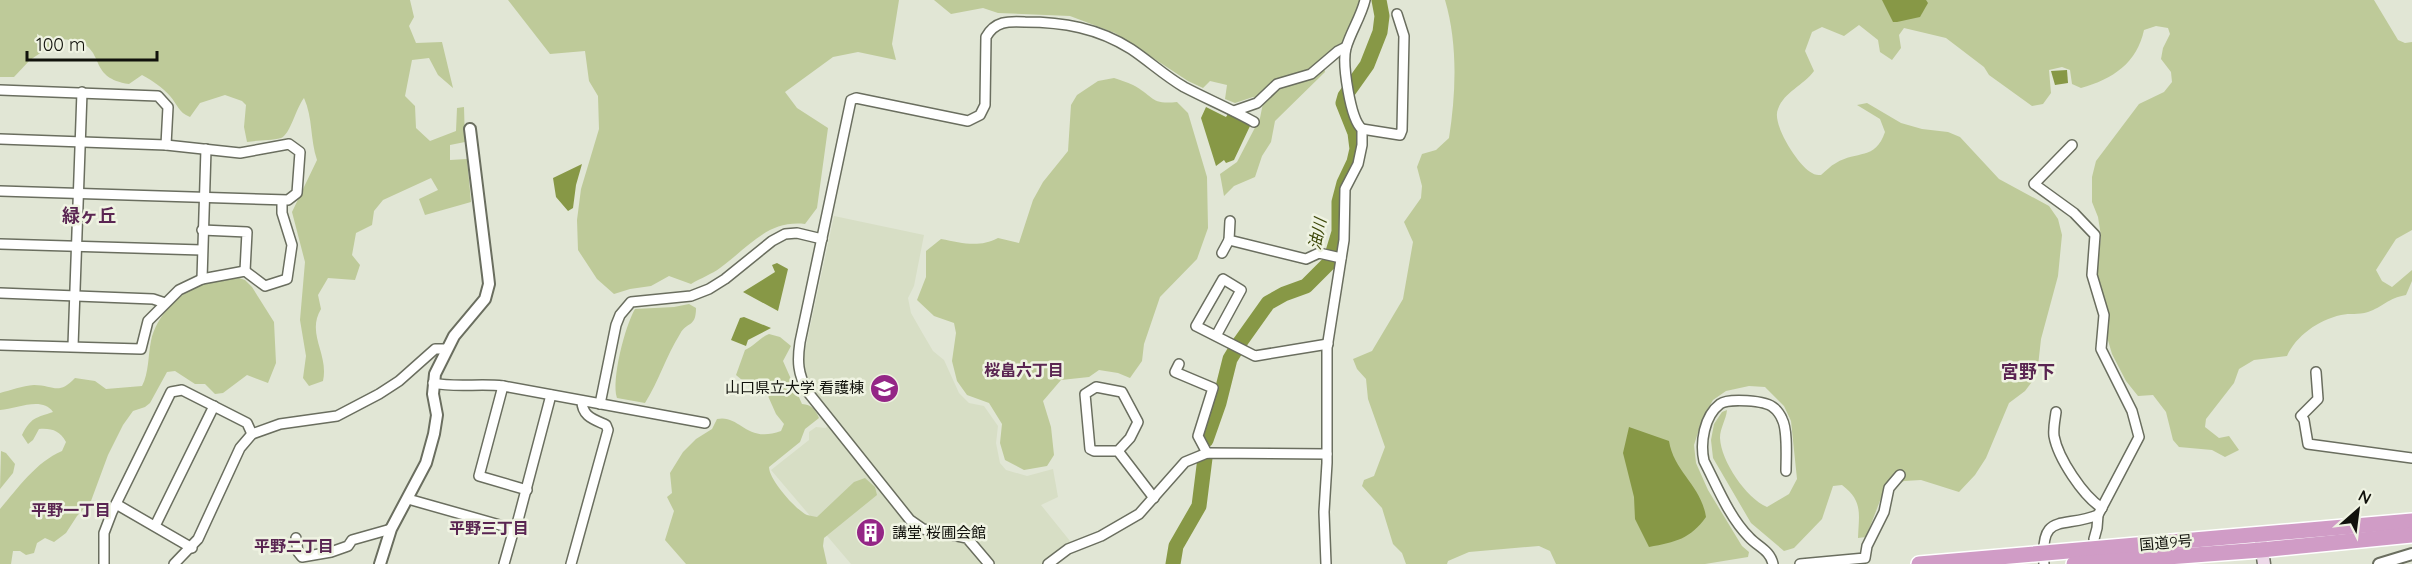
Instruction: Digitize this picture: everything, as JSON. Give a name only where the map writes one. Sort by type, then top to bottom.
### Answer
[{"type":"highway","name":"国道9号","points":[[1919,564],[2262,550],[2412,521]]},
{"type":"highway","name":"国道9号","points":[[2074,564],[2262,550],[2412,535]]},
{"type":"street","points":[[1326,564],[1324,512],[1328,344],[1341,258],[1346,189],[1358,164],[1362,146],[1362,129],[1352,107],[1344,57],[1365,0]]},
{"type":"street","points":[[1362,129],[1400,135],[1402,130],[1404,36],[1397,14]]},
{"type":"street","points":[[989,564],[967,538],[923,529],[910,520],[807,392],[799,375],[797,361],[851,100],[856,98],[968,121],[974,119],[980,115],[985,105],[986,38],[991,29],[1007,21],[1050,22],[1078,26],[1101,34],[1131,49],[1182,86],[1254,122]]},
{"type":"street","points":[[1234,111],[1257,103],[1277,84],[1311,74],[1346,47]]},
{"type":"street","points":[[0,90],[158,96],[168,107],[166,145]]},
{"type":"street","points":[[73,346],[82,92]]},
{"type":"street","points":[[380,564],[391,530],[426,463],[436,426],[433,383],[454,336],[485,299],[489,284],[470,129]]},
{"type":"street","points":[[0,140],[166,145],[240,153],[289,144],[300,152],[297,193],[288,200],[282,201],[0,191]]},
{"type":"street","points":[[2072,145],[2034,184],[2074,213],[2096,235],[2092,275],[2104,315],[2101,349],[2132,411],[2139,438],[2100,512],[2094,538]]},
{"type":"street","points":[[202,279],[206,149]]},
{"type":"street","points":[[0,345],[141,349],[148,321],[179,290],[202,279],[246,272],[255,276],[266,286],[287,279],[292,245],[282,213],[282,201]]},
{"type":"street","points":[[1222,253],[1229,240],[1230,221]]},
{"type":"street","points":[[202,230],[246,232],[246,272]]},
{"type":"street","points":[[600,404],[616,325],[625,308],[631,303],[682,298],[709,289],[772,241],[785,234],[797,233],[822,239]]},
{"type":"street","points":[[1229,240],[1306,260],[1319,253],[1341,258]]},
{"type":"street","points":[[0,244],[202,250]]},
{"type":"street","points":[[1216,336],[1241,290],[1223,279],[1196,326],[1255,356],[1328,344]]},
{"type":"street","points":[[0,292],[153,299],[165,303]]},
{"type":"street","points":[[174,564],[192,548],[221,493],[240,448],[252,434],[280,424],[337,416],[399,381],[435,349],[447,349]]},
{"type":"street","points":[[1175,372],[1213,388],[1198,436],[1207,453]]},
{"type":"street","points":[[2316,372],[2318,399],[2301,417],[2304,420],[2308,444],[2412,458]]},
{"type":"street","points":[[433,383],[503,386],[705,423]]},
{"type":"street","points":[[503,386],[479,476],[526,490]]},
{"type":"street","points":[[1096,387],[1122,392],[1138,422],[1130,438],[1118,451],[1094,452],[1090,449],[1086,394],[1096,387]]},
{"type":"street","points":[[104,564],[104,533],[171,392],[182,390],[247,423],[252,434]]},
{"type":"street","points":[[504,564],[517,524],[551,395]]},
{"type":"street","points":[[571,564],[608,430],[606,425],[588,417],[582,408],[582,401]]},
{"type":"street","points":[[1773,564],[1771,556],[1749,537],[1704,461],[1703,438],[1707,423],[1721,403],[1732,401],[1766,403],[1774,408],[1784,422],[1786,471]]},
{"type":"street","points":[[155,526],[214,406]]},
{"type":"street","points":[[2056,412],[2054,434],[2058,448],[2100,512]]},
{"type":"street","points":[[1118,451],[1154,498]]},
{"type":"street","points":[[1048,564],[1068,549],[1101,536],[1139,514],[1185,462],[1207,453],[1327,454]]},
{"type":"street","points":[[1800,564],[1865,558],[1867,546],[1884,512],[1889,488],[1900,475]]},
{"type":"street","points":[[408,499],[514,529]]},
{"type":"street","points":[[116,504],[192,548]]},
{"type":"street","points":[[2044,559],[2043,539],[2051,527],[2065,522],[2081,521],[2100,512]]},
{"type":"street","points":[[296,538],[298,552],[302,556],[309,557],[348,546],[352,540],[391,530]]},
{"type":"street","points":[[2379,564],[2405,559]]},
{"type":"shaded area","points":[[0,0],[410,0],[414,17],[409,26],[416,43],[442,42],[453,88],[438,75],[429,58],[412,60],[405,96],[415,106],[416,128],[430,141],[456,131],[457,108],[464,107],[465,142],[450,145],[450,160],[467,159],[471,202],[425,215],[419,199],[438,190],[431,178],[383,200],[374,211],[372,225],[356,233],[352,255],[360,265],[355,280],[328,278],[318,295],[321,309],[316,327],[324,371],[323,381],[309,386],[303,378],[306,356],[300,320],[305,262],[292,212],[317,160],[309,113],[304,98],[284,136],[277,139],[247,142],[244,127],[246,105],[242,101],[225,95],[200,103],[190,117],[181,111],[164,90],[142,75],[129,84],[116,81],[108,76],[93,52],[78,41],[61,39],[30,60],[14,77],[0,77]]},
{"type":"shaded area","points":[[508,0],[899,0],[892,44],[896,60],[858,52],[833,57],[785,92],[797,108],[828,128],[817,208],[805,224],[780,226],[769,231],[717,270],[691,284],[669,276],[651,286],[614,294],[597,279],[578,250],[577,220],[581,189],[599,129],[598,96],[589,81],[585,51],[550,54]]},
{"type":"shaded area","points":[[934,0],[1361,0],[1342,46],[1322,57],[1325,72],[1275,121],[1271,142],[1262,156],[1255,177],[1234,186],[1224,196],[1220,174],[1237,162],[1260,118],[1263,103],[1253,97],[1235,103],[1225,99],[1227,85],[1210,81],[1203,88],[1188,81],[1115,33],[1070,16],[998,13],[983,8],[951,14]]},
{"type":"shaded area","points":[[1445,0],[2374,0],[2398,40],[2405,43],[2412,42],[2412,230],[2396,239],[2376,270],[2382,281],[2392,287],[2412,270],[2412,281],[2406,295],[2395,298],[2378,308],[2368,312],[2332,317],[2316,325],[2296,342],[2287,356],[2254,360],[2239,369],[2234,383],[2206,419],[2205,427],[2219,438],[2229,436],[2239,450],[2225,457],[2212,450],[2179,447],[2173,440],[2166,412],[2153,395],[2138,396],[2126,381],[2112,354],[2107,337],[2108,311],[2097,272],[2101,236],[2098,217],[2092,202],[2092,177],[2096,161],[2139,104],[2164,92],[2172,82],[2171,72],[2161,59],[2163,48],[2170,34],[2168,28],[2156,26],[2144,30],[2136,52],[2122,68],[2093,84],[2081,88],[2072,84],[2070,70],[2062,67],[2049,70],[2051,93],[2043,104],[2032,106],[1989,75],[1984,67],[1946,38],[1904,28],[1899,35],[1901,48],[1892,60],[1880,52],[1878,40],[1859,25],[1844,36],[1822,27],[1812,32],[1805,51],[1814,71],[1789,93],[1781,103],[1777,116],[1787,144],[1807,169],[1814,174],[1821,175],[1836,163],[1865,154],[1876,147],[1885,132],[1880,119],[1857,105],[1867,103],[1901,123],[1922,129],[1948,132],[1960,137],[1999,179],[2049,206],[2058,219],[2062,235],[2058,276],[2041,339],[2037,375],[2025,391],[2009,403],[1986,458],[1975,475],[1959,492],[1921,480],[1904,481],[1883,493],[1866,537],[1858,538],[1857,502],[1842,485],[1833,486],[1822,519],[1794,548],[1784,551],[1751,523],[1713,458],[1711,440],[1714,424],[1722,412],[1727,410],[1720,434],[1721,447],[1736,478],[1751,496],[1767,507],[1789,494],[1797,479],[1791,421],[1784,406],[1765,387],[1749,386],[1726,391],[1713,400],[1703,417],[1694,445],[1696,463],[1708,490],[1742,546],[1749,552],[1748,557],[1705,564],[1556,564],[1550,551],[1539,546],[1469,552],[1448,561],[1447,564],[1406,564],[1402,553],[1393,544],[1382,508],[1362,486],[1364,480],[1374,476],[1385,447],[1368,399],[1366,379],[1357,369],[1353,359],[1372,351],[1403,299],[1413,242],[1404,222],[1421,198],[1422,186],[1417,167],[1422,154],[1436,150],[1449,138],[1453,104],[1454,51]]},
{"type":"shaded area","points":[[1882,0],[1926,0],[1928,3],[1920,17],[1893,22]]},
{"type":"shaded area","points":[[2067,70],[2068,83],[2055,85],[2051,71]]},
{"type":"shaded area","points":[[1114,78],[1133,85],[1157,101],[1177,102],[1188,113],[1207,177],[1208,228],[1197,259],[1160,297],[1144,344],[1142,361],[1130,378],[1118,373],[1099,370],[1089,377],[1061,380],[1043,401],[1051,427],[1054,455],[1047,466],[1024,470],[1005,460],[1000,443],[1002,424],[989,403],[967,395],[957,381],[952,361],[956,333],[954,323],[934,316],[917,300],[926,277],[926,251],[941,239],[977,244],[998,238],[1019,243],[1033,200],[1043,182],[1068,151],[1071,105],[1077,95],[1098,81]]},
{"type":"shaded area","points":[[1206,107],[1226,117],[1228,114],[1250,126],[1234,160],[1226,163],[1224,160],[1216,166],[1201,118]]},
{"type":"shaded area","points":[[582,164],[573,208],[568,211],[556,197],[553,178]]},
{"type":"shaded area","name":"山口県立大学 看護棟","points":[[834,216],[924,235],[914,286],[908,298],[911,313],[933,351],[944,360],[959,393],[969,403],[984,406],[998,426],[996,443],[1000,463],[1006,470],[1027,476],[1053,469],[1058,497],[1041,505],[1070,541],[1070,545],[1042,564],[851,564],[771,470],[809,440],[809,432],[816,427],[826,428],[834,415],[809,384],[803,360]]},
{"type":"shaded area","points":[[777,263],[788,269],[778,311],[743,292],[775,272],[772,265]]},
{"type":"shaded area","points":[[239,278],[252,287],[274,322],[276,363],[268,383],[247,375],[223,393],[215,394],[205,384],[195,384],[175,371],[167,372],[150,403],[133,411],[123,425],[108,455],[91,501],[66,533],[54,542],[45,538],[37,543],[34,553],[26,555],[20,551],[13,551],[11,564],[0,564],[0,509],[36,469],[62,451],[66,442],[55,431],[39,429],[28,444],[22,435],[28,425],[35,419],[53,412],[48,407],[36,404],[0,410],[0,393],[34,385],[60,388],[75,378],[95,381],[106,389],[142,386],[154,332],[170,306],[185,293],[202,284]]},
{"type":"shaded area","points":[[689,304],[696,308],[693,322],[683,330],[675,342],[645,403],[617,398],[616,379],[620,353],[635,309]]},
{"type":"shaded area","points":[[744,317],[771,328],[748,340],[746,346],[731,340],[740,318]]},
{"type":"shaded area","points":[[769,334],[780,337],[791,346],[783,361],[802,404],[813,408],[819,418],[805,429],[800,442],[769,467],[778,487],[802,512],[817,517],[854,482],[865,478],[875,487],[877,495],[824,538],[823,546],[827,564],[686,564],[665,540],[674,511],[667,497],[672,493],[670,473],[683,452],[696,439],[712,429],[717,419],[732,421],[759,434],[781,431],[784,424],[776,414],[768,396],[749,386],[736,375],[745,350]]},
{"type":"shaded area","points":[[1629,427],[1669,441],[1676,461],[1699,496],[1706,517],[1688,535],[1649,547],[1635,519],[1634,497],[1623,453]]},
{"type":"shaded area","points":[[1,451],[6,453],[15,464],[13,473],[0,489]]},
{"type":"waterway","name":"油川","points":[[1206,440],[1219,403],[1230,359],[1241,341],[1268,303],[1306,286],[1329,263],[1339,232],[1339,202],[1357,149],[1355,133],[1343,103],[1345,96],[1367,65],[1380,32],[1382,16],[1379,0]]},
{"type":"waterway","name":"油川","points":[[1173,564],[1176,546],[1199,506],[1205,458]]},
{"type":"place","name":"山口県立大学 看護棟","points":[[885,388]]},
{"type":"place","name":"講堂 桜圃会館","points":[[871,533]]},
{"type":"district","name":"緑ヶ丘","points":[[89,216]]},
{"type":"district","name":"桜畠六丁目","points":[[1024,370]]},
{"type":"district","name":"宮野下","points":[[2028,372]]},
{"type":"district","name":"平野一丁目","points":[[71,510]]},
{"type":"district","name":"平野三丁目","points":[[489,528]]},
{"type":"district","name":"平野二丁目","points":[[294,546]]}]
